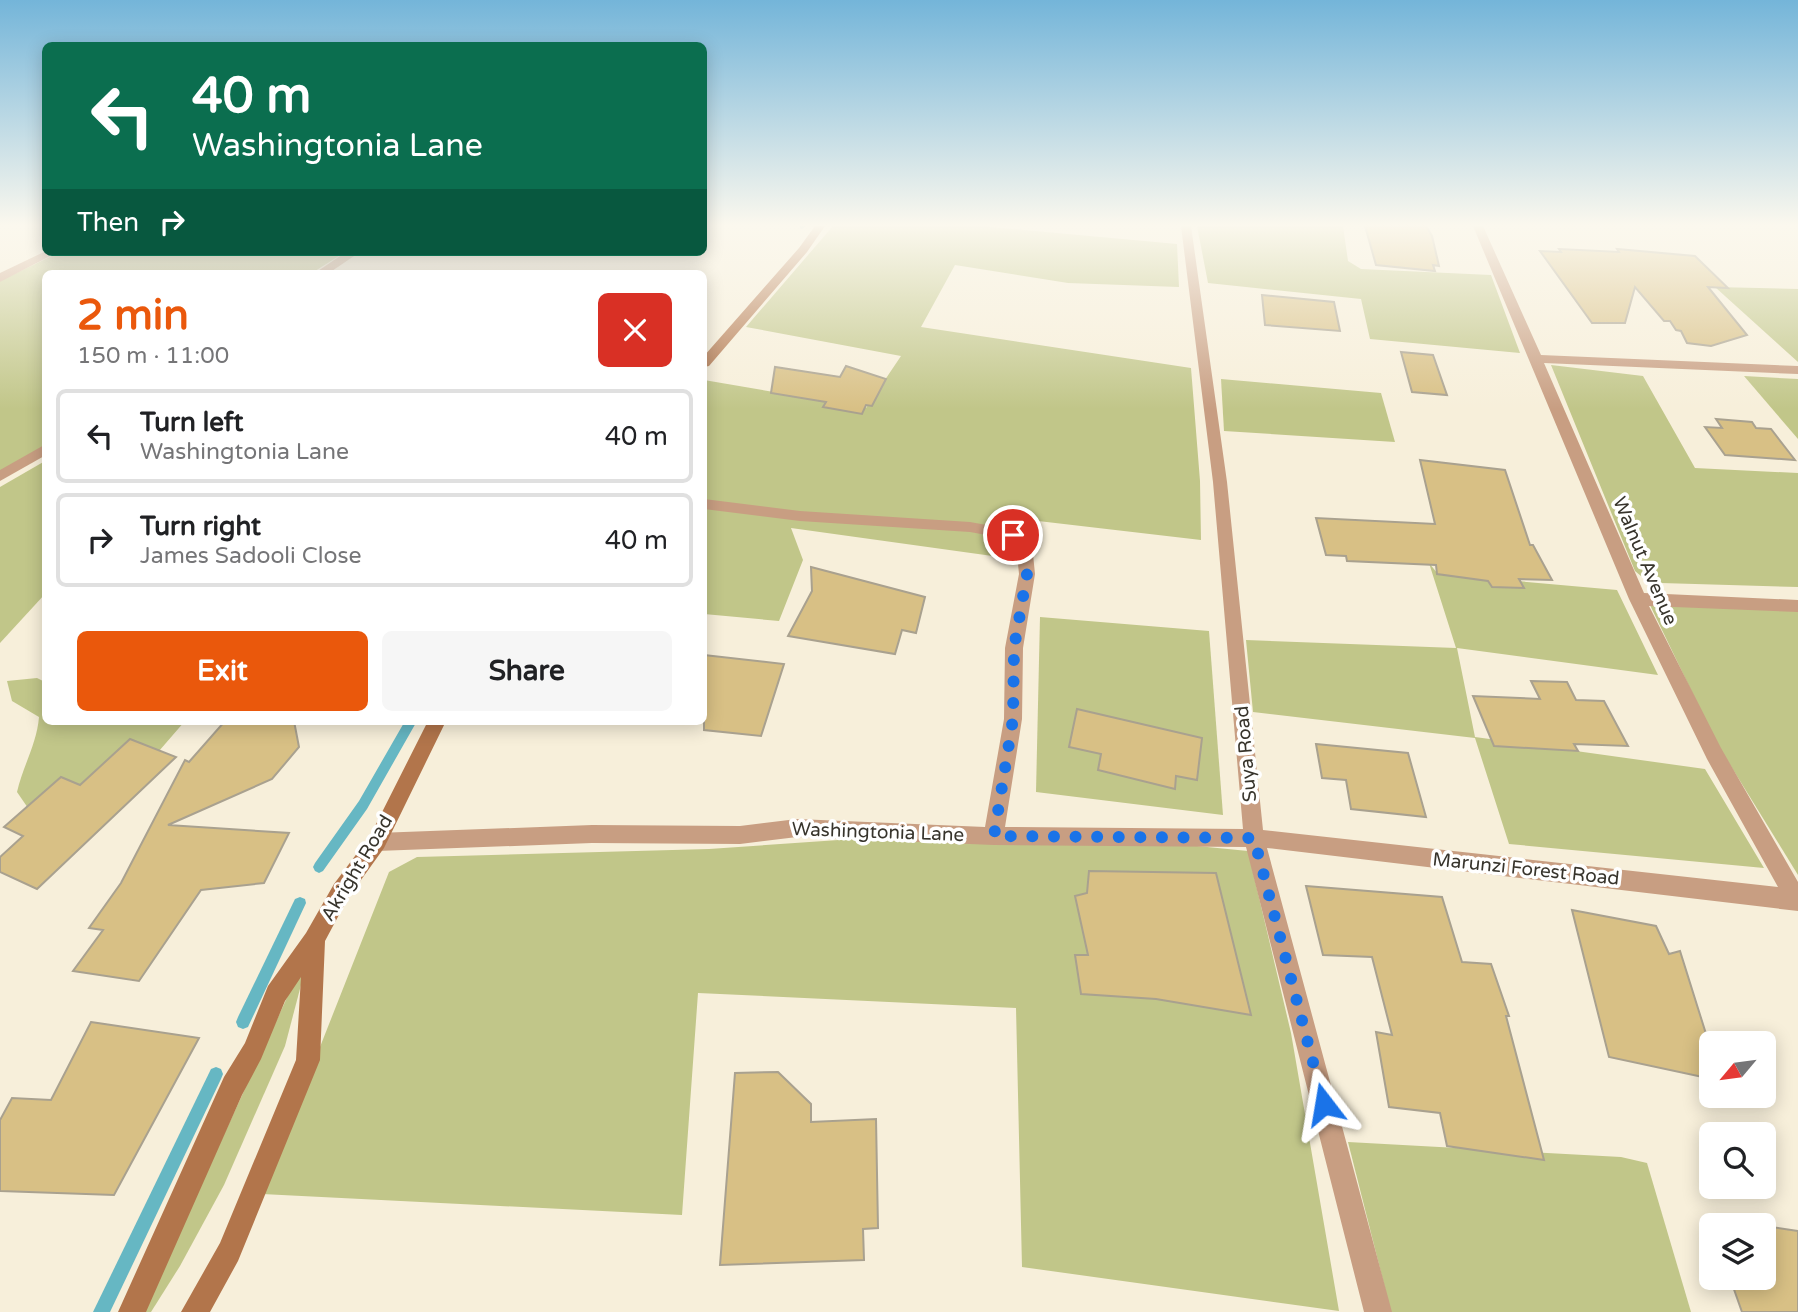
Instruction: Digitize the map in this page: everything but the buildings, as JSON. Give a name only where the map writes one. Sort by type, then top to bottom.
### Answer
[{"type":"street","points":[[707,360],[770,287]]},
{"type":"street","name":"Suya Road","points":[[1194,287],[1220,482],[1254,838],[1378,1312]]},
{"type":"street","name":"Walnut Avenue","points":[[1505,287],[1637,599],[1729,784],[1797,900]]},
{"type":"street","points":[[1536,359],[1798,370]]},
{"type":"street","points":[[0,476],[42,450]]},
{"type":"street","points":[[707,504],[800,516],[970,527],[1013,535],[1025,554],[1027,574],[1014,648],[1013,719],[994,836]]},
{"type":"street","points":[[1637,599],[1798,606]]},
{"type":"street","name":"Akright Road","points":[[132,1312],[233,1086],[253,1051],[276,994],[314,940],[341,891],[377,842],[435,725]]},
{"type":"street","name":"Washingtonia Lane","points":[[377,842],[592,834],[740,835],[797,828],[994,836],[1254,838]]},
{"type":"street","name":"Marunzi Forest Road","points":[[1254,838],[1797,900]]},
{"type":"street","points":[[195,1312],[229,1252],[308,1060],[314,940]]},
{"type":"green space","points":[[0,287],[42,287],[42,452],[0,477]]},
{"type":"green space","points":[[780,287],[943,287],[921,327],[1191,368],[1200,481],[1201,540],[1021,519],[1014,559],[791,528],[803,560],[779,621],[707,614],[707,381],[866,408],[901,356],[746,327]]},
{"type":"green space","points":[[1248,287],[1496,287],[1520,353],[1370,339],[1361,299]]},
{"type":"green space","points":[[1715,287],[1798,289],[1798,362]]},
{"type":"green space","points":[[1551,365],[1643,376],[1695,468],[1798,473],[1798,587],[1661,583],[1647,581],[1635,571]]},
{"type":"green space","points":[[1744,376],[1798,379],[1798,439]]},
{"type":"green space","points":[[1221,379],[1381,393],[1395,442],[1224,431]]},
{"type":"green space","points":[[42,463],[42,597],[0,643],[0,487]]},
{"type":"green space","points":[[1429,563],[1438,574],[1617,590],[1658,675],[1457,648],[1475,737],[1705,769],[1764,868],[1509,844],[1475,738],[1253,712],[1246,640],[1456,648]]},
{"type":"green space","points":[[1649,603],[1798,610],[1798,875],[1716,742]]},
{"type":"green space","points":[[1040,617],[1209,631],[1223,815],[1036,792]]},
{"type":"green space","points":[[37,678],[42,680],[42,725],[182,725],[127,788],[28,808],[17,792],[36,736],[39,717],[12,701],[7,681]]},
{"type":"green space","points":[[1014,828],[1248,851],[1291,1033],[1339,1311],[1022,1267],[1016,1008],[698,993],[682,1215],[262,1194],[389,872],[417,857],[709,849]]},
{"type":"green space","points":[[306,966],[285,1046],[224,1185],[180,1266],[151,1312],[142,1312],[297,976]]},
{"type":"green space","points":[[1348,1142],[1621,1157],[1647,1163],[1691,1312],[1391,1312]]},
{"type":"waterway","points":[[319,867],[363,805],[409,725]]},
{"type":"waterway","points":[[243,1022],[300,903]]},
{"type":"waterway","points":[[101,1312],[216,1074]]},
{"type":"route","points":[[1013,535],[1025,554],[1027,574],[1014,648],[1013,719],[994,836],[1254,838],[1324,1104]]}]
